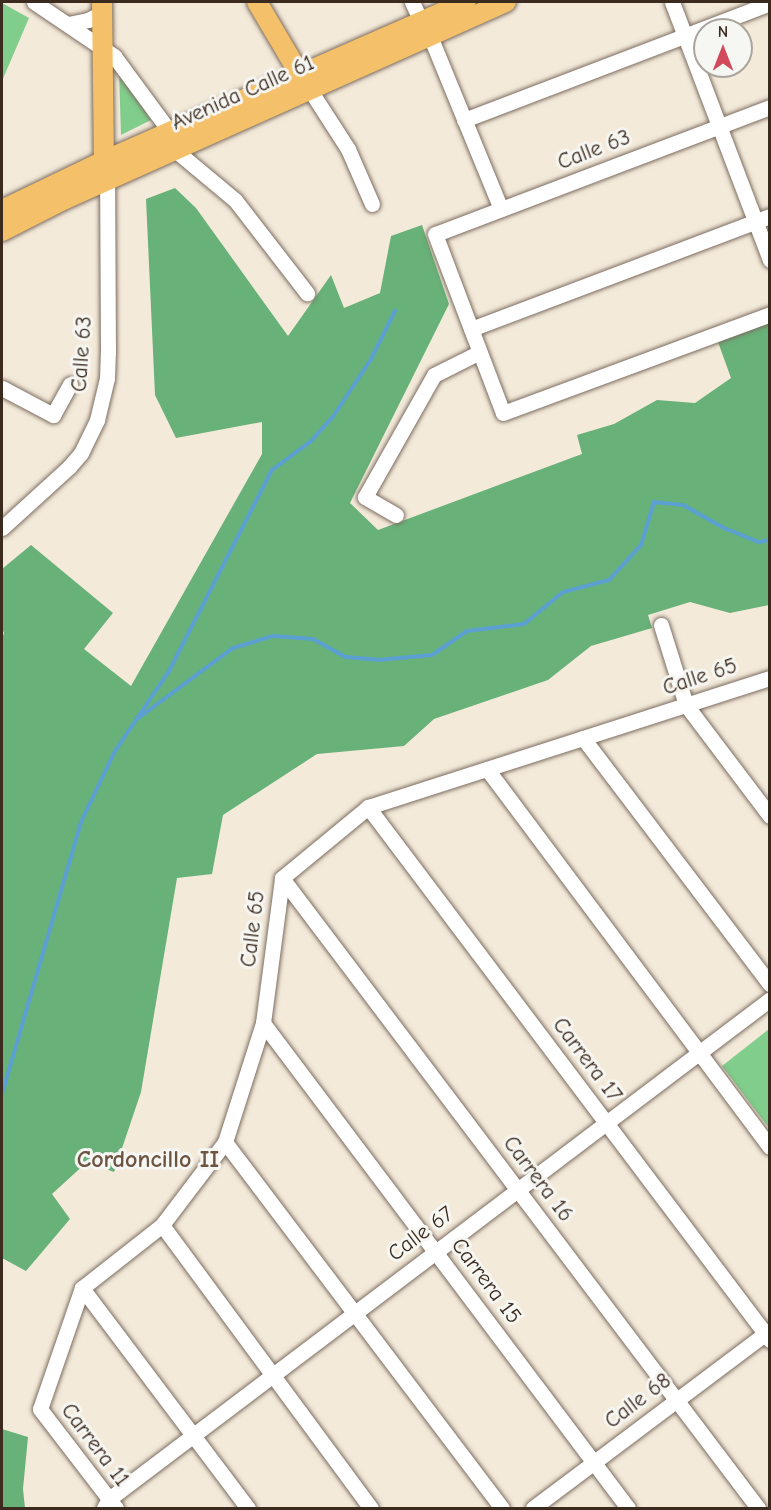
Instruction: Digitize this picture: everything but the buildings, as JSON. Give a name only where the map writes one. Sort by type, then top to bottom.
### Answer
[{"type":"main road","points":[[256,2],[305,82]]},
{"type":"main road","name":"Avenida Calle 61","points":[[425,28],[466,2]]},
{"type":"main road","name":"Avenida Calle 61","points":[[2,210],[105,171],[425,28],[506,2]]},
{"type":"main road","points":[[102,7],[105,171]]},
{"type":"main road","name":"Avenida Calle 61","points":[[2,231],[105,171]]},
{"type":"street","points":[[34,2],[103,47],[123,65],[172,141],[235,200],[307,292]]},
{"type":"street","points":[[412,2],[501,209]]},
{"type":"street","points":[[672,2],[719,126],[762,219],[770,260]]},
{"type":"street","points":[[464,120],[770,3]]},
{"type":"street","points":[[68,24],[88,20],[102,7]]},
{"type":"street","points":[[305,82],[348,149],[372,204]]},
{"type":"street","name":"Calle 63","points":[[471,329],[435,234],[770,107]]},
{"type":"street","name":"Calle 63","points":[[2,528],[69,467],[85,446],[97,420],[107,378],[108,353],[105,171]]},
{"type":"street","points":[[762,219],[471,329],[503,413],[770,314]]},
{"type":"street","points":[[396,514],[365,497],[434,375],[480,352]]},
{"type":"street","points":[[2,388],[54,416],[70,384]]},
{"type":"street","points":[[661,625],[686,705],[770,816]]},
{"type":"street","name":"Calle 65","points":[[82,1288],[162,1225],[225,1142],[263,1023],[282,878],[368,807],[770,678]]},
{"type":"street","points":[[583,738],[770,984]]},
{"type":"street","points":[[487,768],[770,1147]]},
{"type":"street","name":"Carrera 17","points":[[368,807],[768,1334]]},
{"type":"street","name":"Carrera 16","points":[[282,878],[758,1509]]},
{"type":"street","name":"Calle 67","points":[[109,1505],[193,1436],[770,999]]},
{"type":"street","name":"Carrera 15","points":[[263,1023],[628,1509]]},
{"type":"street","points":[[225,1142],[502,1509]]},
{"type":"street","points":[[162,1225],[371,1509]]},
{"type":"street","points":[[82,1288],[248,1509]]},
{"type":"street","name":"Carrera 11","points":[[82,1288],[40,1409],[109,1505]]},
{"type":"street","name":"Calle 68","points":[[533,1509],[676,1400],[768,1334]]},
{"type":"green space","points":[[2,3],[29,18],[2,81]]},
{"type":"green space","points":[[119,72],[151,120],[121,135]]},
{"type":"green space","points":[[175,188],[196,208],[288,336],[331,275],[344,308],[380,293],[391,236],[422,225],[449,304],[350,503],[378,530],[582,454],[577,435],[614,424],[657,400],[695,403],[731,378],[718,342],[769,322],[769,605],[730,613],[690,602],[648,615],[652,628],[591,646],[548,680],[434,719],[404,746],[317,754],[223,815],[212,874],[177,878],[141,1092],[114,1172],[87,1162],[52,1194],[70,1219],[26,1271],[2,1258],[2,638],[4,633],[2,629],[2,569],[31,545],[113,613],[84,649],[131,686],[262,454],[262,422],[176,438],[155,395],[146,199]]},
{"type":"green space","points":[[769,1029],[769,1128],[722,1066]]},
{"type":"green space","points":[[2,1429],[28,1437],[23,1489],[25,1508],[2,1508]]},
{"type":"waterway","points":[[2,1094],[81,822],[115,751],[169,671],[272,470],[311,441],[332,418],[371,359],[395,311]]},
{"type":"waterway","points":[[137,719],[233,648],[273,636],[313,639],[346,657],[378,660],[432,655],[467,631],[524,624],[563,592],[609,580],[641,545],[654,502],[683,505],[724,528],[759,542],[770,540]]},
{"type":"district","name":"Cordoncillo II","points":[[148,1160]]}]
